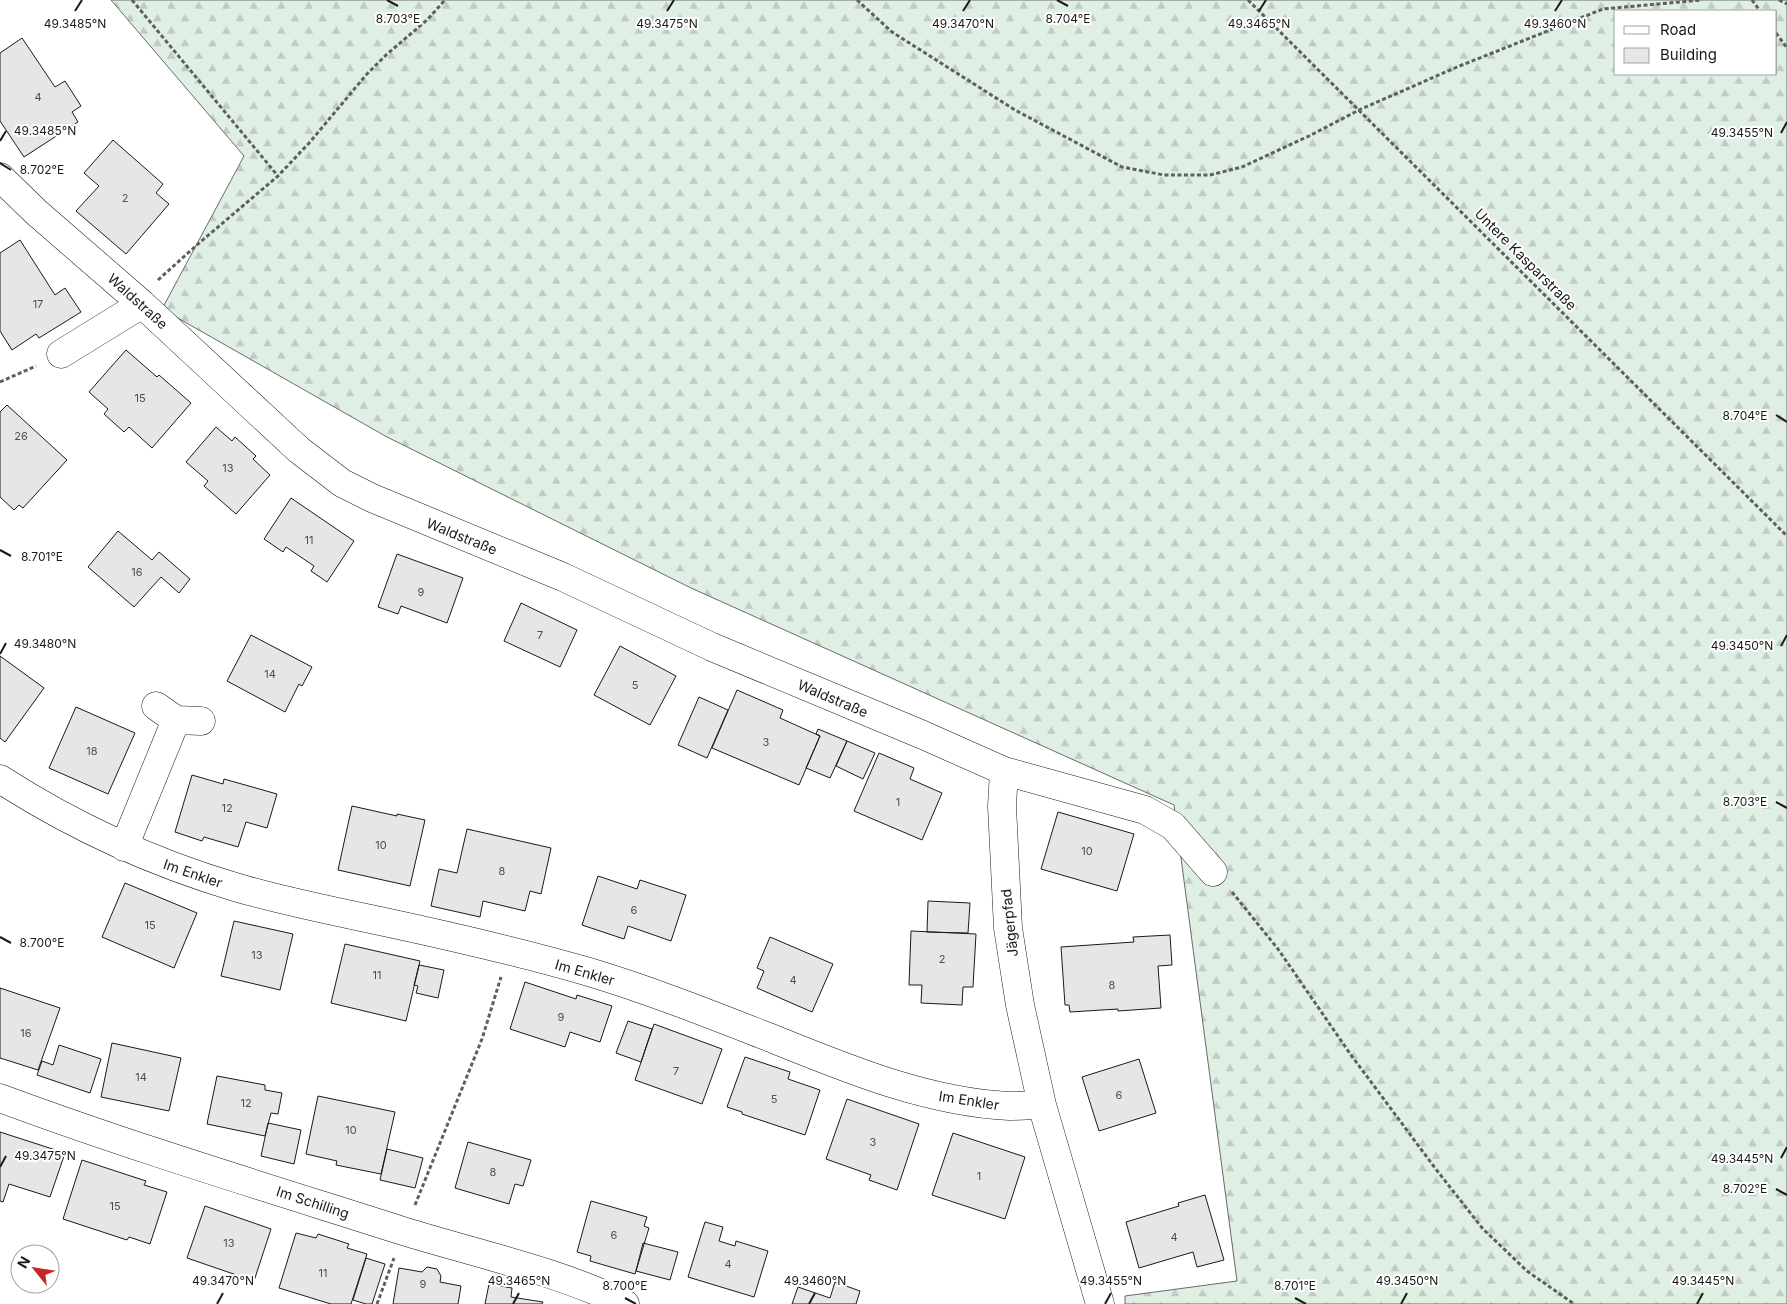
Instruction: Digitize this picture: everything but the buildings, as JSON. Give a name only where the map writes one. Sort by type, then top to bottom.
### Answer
[{"type":"street","name":"Waldstraße","points":[[0,177],[36,212],[142,304],[299,450],[342,483],[372,498],[563,577],[712,647],[1004,771]]},
{"type":"street","points":[[61,354],[142,304]]},
{"type":"street","points":[[124,847],[178,716]]},
{"type":"street","points":[[1004,771],[1152,813],[1173,826],[1213,872]]},
{"type":"street","name":"Jägerpfad","points":[[1004,771],[1002,806],[1008,928],[1020,1005],[1042,1105],[1100,1304]]},
{"type":"street","name":"Im Enkler","points":[[0,779],[69,820],[124,847],[172,867],[237,888],[509,950],[589,972],[671,999],[854,1071],[915,1089],[986,1104],[1010,1106],[1042,1105]]},
{"type":"street","name":"Im Schilling","points":[[0,1098],[171,1157],[404,1231],[565,1279],[626,1304]]},
{"type":"path","points":[[132,0],[278,176]]},
{"type":"path","points":[[163,276],[278,176],[316,136],[366,75],[427,20],[445,0]]},
{"type":"path","points":[[857,0],[892,32],[1007,105],[1122,167],[1164,175],[1210,175],[1242,167],[1360,110],[1457,67],[1603,9],[1702,0]]},
{"type":"path","name":"Untere Kasparstraße","points":[[1248,0],[1787,536]]},
{"type":"path","points":[[1779,0],[1787,4]]},
{"type":"path","points":[[1777,34],[1787,48]]},
{"type":"path","points":[[1213,872],[1242,903],[1278,949],[1351,1055],[1483,1229],[1527,1271],[1574,1304]]},
{"type":"path","points":[[377,1304],[404,1231],[482,1039],[509,950]]},
{"type":"green space","points":[[111,0],[1787,0],[1787,1304],[1125,1304],[1125,1296],[1237,1281],[1174,805],[691,588],[387,437],[162,309],[244,156]]}]
